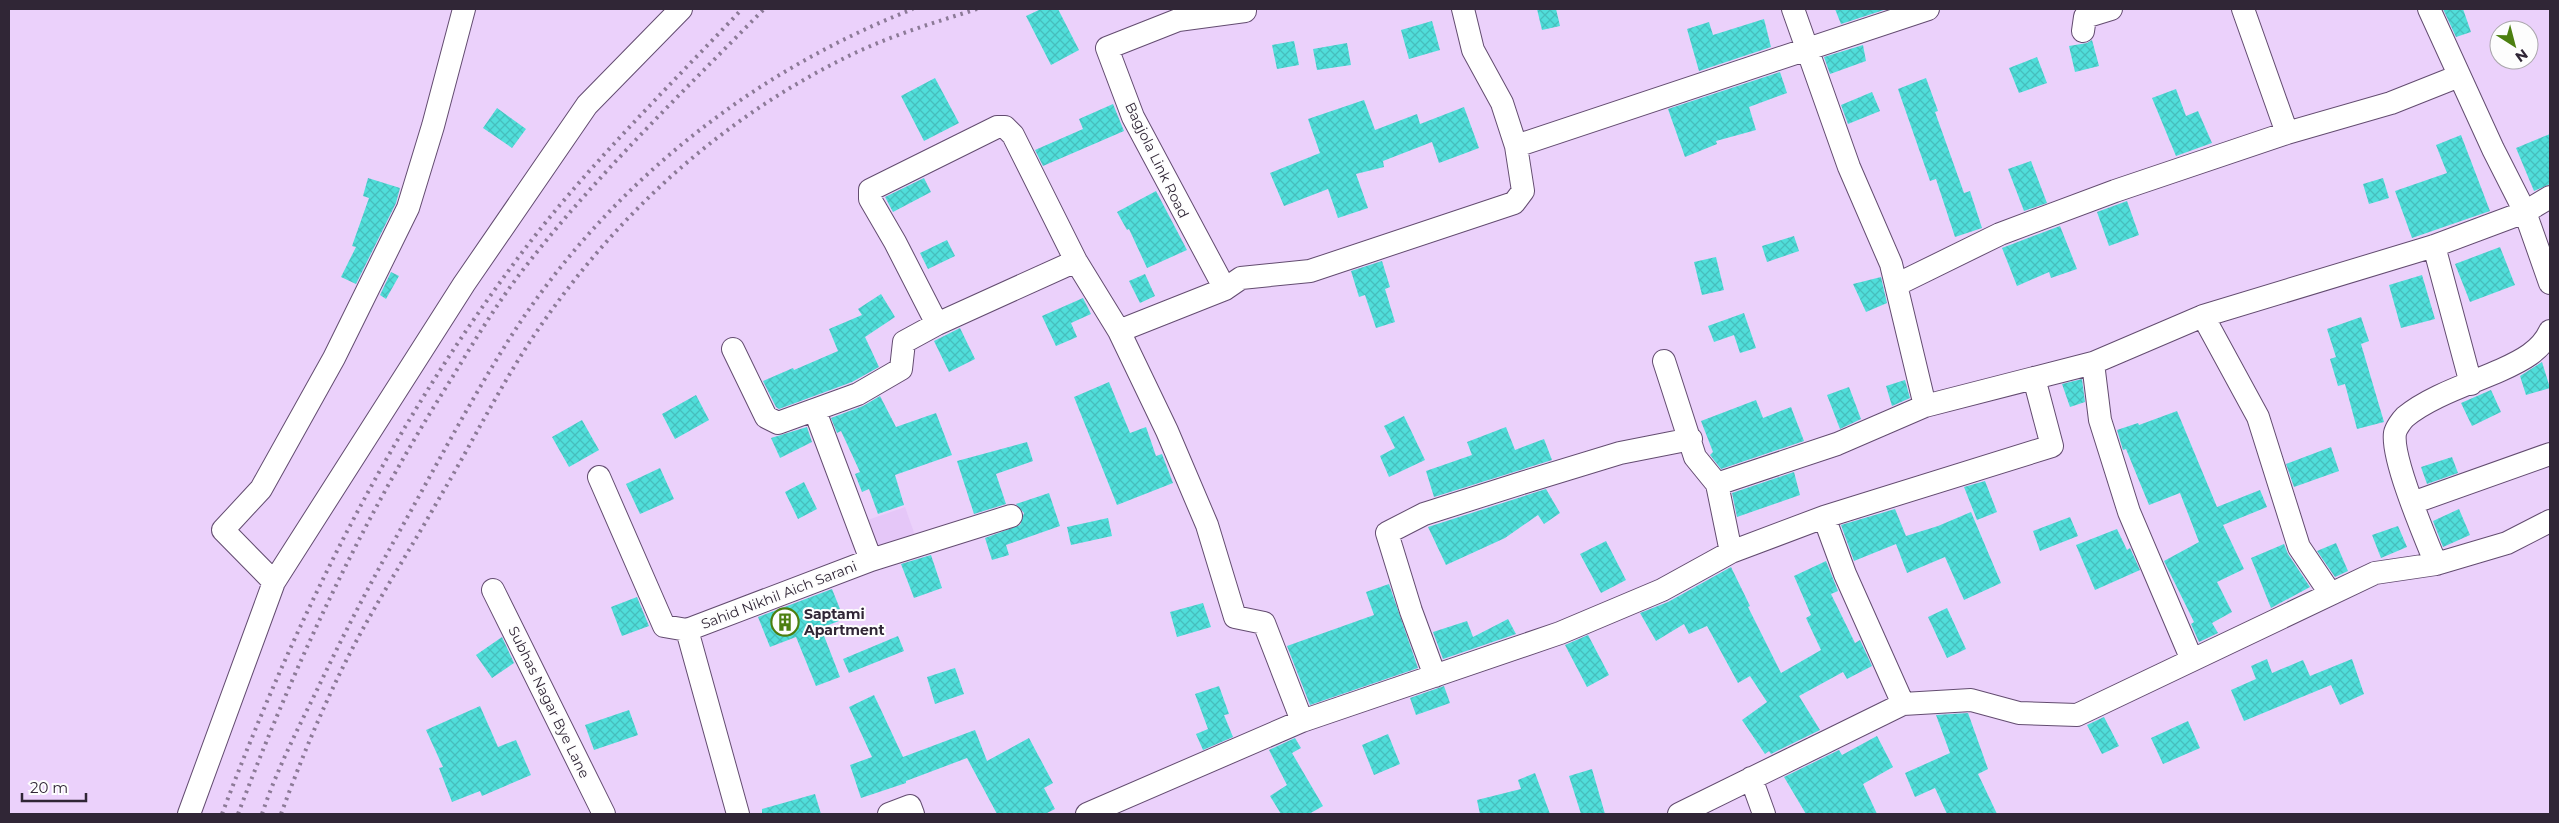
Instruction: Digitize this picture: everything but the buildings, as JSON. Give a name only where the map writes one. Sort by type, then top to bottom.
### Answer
[{"type":"street","points":[[274,582],[223,530],[261,489],[334,358],[408,208],[433,126],[464,9]]},
{"type":"street","points":[[189,814],[274,582],[464,284],[588,105],[681,9]]},
{"type":"street","points":[[1119,332],[1225,289],[1241,278],[1310,271],[1514,203],[1523,191],[1516,146],[1502,102],[1473,50],[1464,9]]},
{"type":"street","points":[[1793,9],[1849,167],[1890,264],[1925,406]]},
{"type":"street","points":[[1516,146],[1928,9]]},
{"type":"street","points":[[2083,31],[2085,17],[2111,9]]},
{"type":"street","points":[[2244,9],[2287,133]]},
{"type":"street","points":[[2428,9],[2525,212],[2550,283]]},
{"type":"street","name":"Bagjola Link Road","points":[[1225,289],[1133,117],[1107,48],[1178,20],[1245,11]]},
{"type":"street","points":[[1896,285],[2000,234],[2115,191],[2287,133],[2391,103],[2459,76]]},
{"type":"street","points":[[937,324],[895,242],[870,199],[870,190],[997,127],[1005,127],[1013,135],[1076,261],[1119,332],[1167,431],[1207,526],[1235,617],[1264,623],[1302,721]]},
{"type":"street","points":[[1716,484],[1837,444],[1925,406],[2093,363],[2204,316],[2434,246],[2525,212],[2550,197]]},
{"type":"street","points":[[2434,246],[2471,384]]},
{"type":"street","points":[[733,349],[766,417],[778,423],[858,394],[901,368],[904,342],[937,324],[1076,261]]},
{"type":"street","points":[[2204,316],[2258,416],[2299,547],[2330,594]]},
{"type":"street","points":[[2436,564],[2412,503],[2396,452],[2395,432],[2404,418],[2422,406],[2523,360],[2545,341],[2550,330]]},
{"type":"street","points":[[1664,362],[1696,457],[1716,484],[1731,552]]},
{"type":"street","points":[[2093,363],[2100,420],[2129,512],[2192,660]]},
{"type":"street","points":[[1087,814],[1302,721],[1560,633],[1662,590],[1731,552],[1824,517],[2052,446],[2034,378]]},
{"type":"street","name":"Sahid Nikhil Aich Sarani","points":[[738,814],[687,630],[872,560],[815,411]]},
{"type":"street","points":[[1435,676],[1411,611],[1387,533],[1424,514],[1525,482],[1620,453],[1690,440]]},
{"type":"street","points":[[2412,503],[2550,454]]},
{"type":"street","points":[[599,477],[664,626],[687,630]]},
{"type":"street","points":[[872,560],[1011,516]]},
{"type":"street","points":[[1824,517],[1845,574],[1903,704]]},
{"type":"street","points":[[1680,814],[1903,704],[1971,700],[2019,713],[2077,715],[2375,573],[2436,564],[2507,542],[2550,521]]},
{"type":"street","name":"Subhas Nagar Bye Lane","points":[[493,590],[604,814]]},
{"type":"street","points":[[1752,778],[1764,814]]},
{"type":"street","points":[[889,814],[910,806],[913,814]]},
{"type":"shaded area","points":[[905,507],[917,541],[874,555],[862,522]]},
{"type":"railway","points":[[222,814],[250,742],[313,599],[385,462],[425,395],[467,330],[538,232],[623,134],[742,9]]},
{"type":"railway","points":[[238,814],[283,702],[333,592],[388,485],[475,340],[519,275],[576,205],[637,138],[764,9]]},
{"type":"railway","points":[[262,814],[294,737],[380,566],[490,371],[521,321],[559,269],[600,221],[645,176],[693,135],[744,98],[798,64],[854,34],[913,9]]},
{"type":"railway","points":[[281,814],[319,718],[368,619],[522,354],[567,290],[601,248],[638,208],[677,171],[718,137],[762,106],[808,77],[857,52],[901,34],[977,9]]},
{"type":"place","name":"Saptami Apartment","points":[[785,622]]}]
